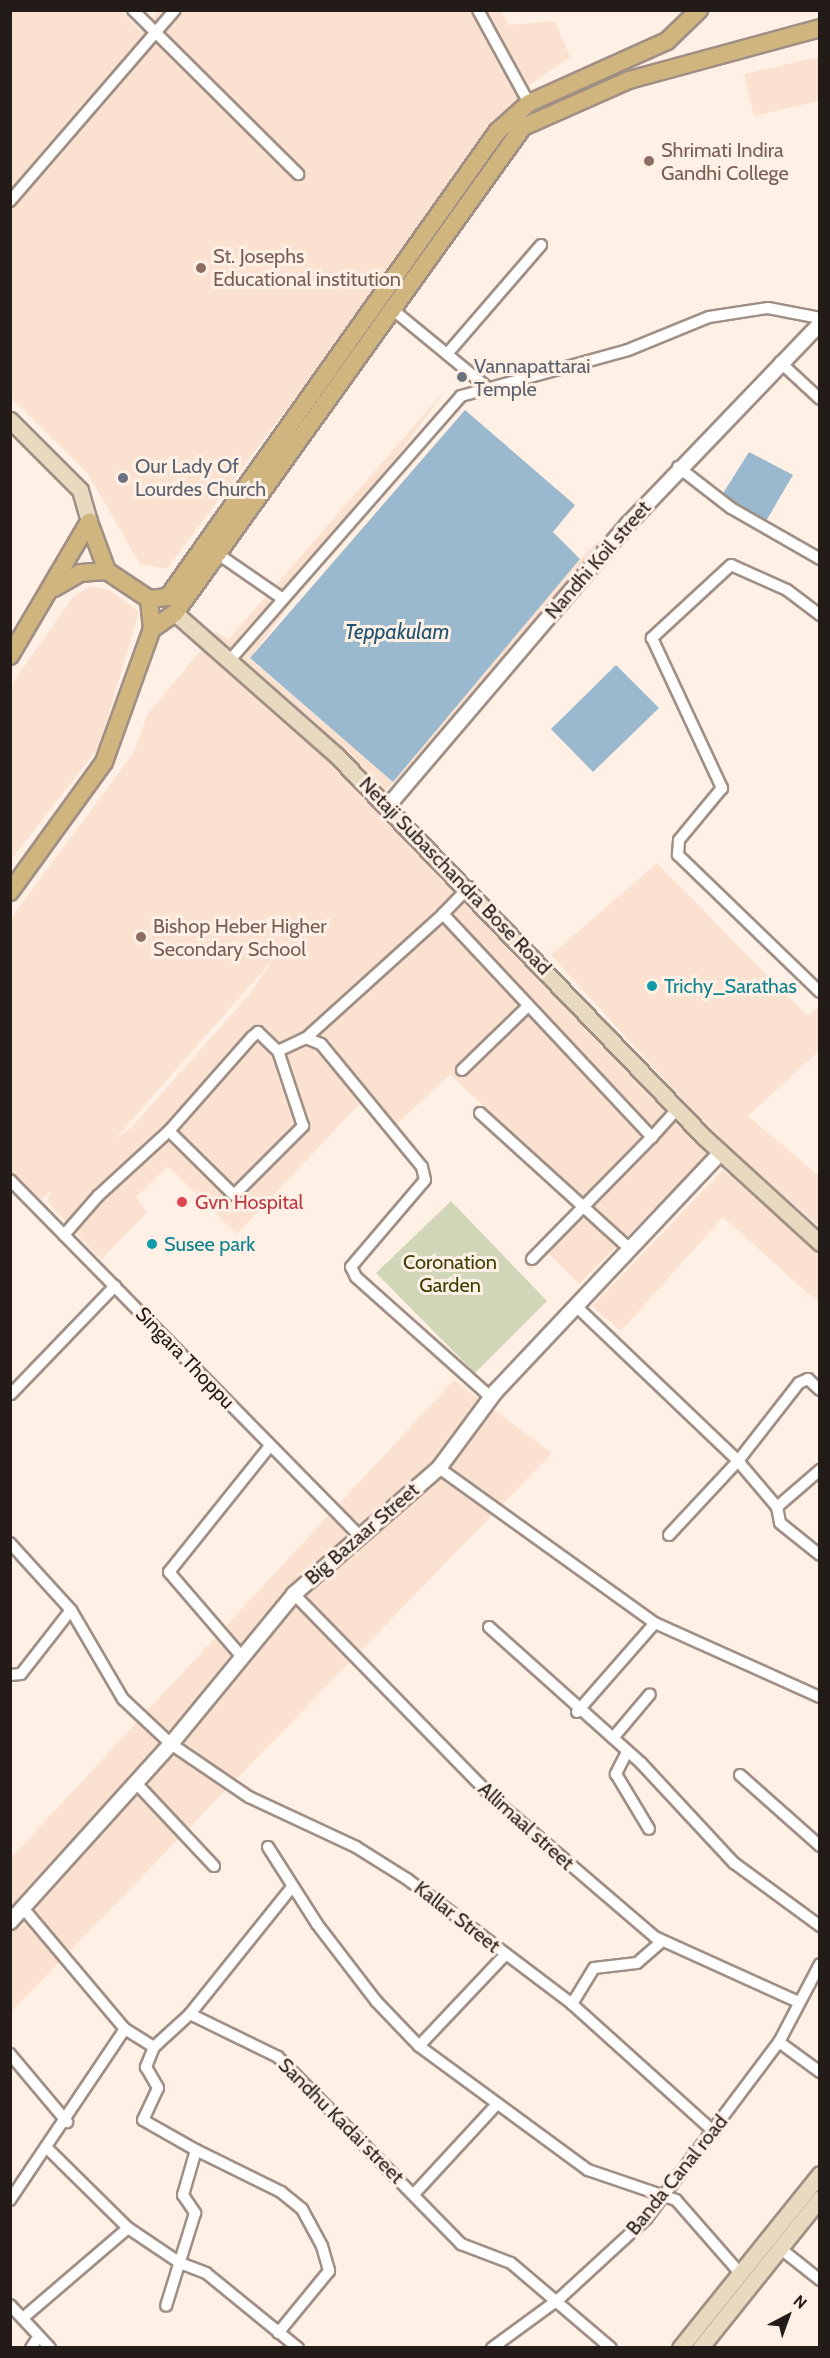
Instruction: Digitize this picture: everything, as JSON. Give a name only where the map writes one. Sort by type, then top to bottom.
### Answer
[{"type":"main road","points":[[10,420],[80,490],[107,571],[149,599],[168,597],[497,132],[529,103],[622,58],[667,41],[699,10]]},
{"type":"main road","points":[[152,629],[175,613],[523,127],[629,80],[819,28]]},
{"type":"main road","points":[[622,58],[629,80]]},
{"type":"main road","points":[[10,656],[54,589],[89,522]]},
{"type":"main road","points":[[54,589],[80,573],[107,571]]},
{"type":"main road","points":[[10,892],[104,762],[152,629],[149,599]]},
{"type":"main road","name":"Netaji Subaschandra Bose Road","points":[[175,613],[230,660],[388,806],[469,887],[721,1152],[819,1243]]},
{"type":"main road","points":[[680,2348],[819,2174]]},
{"type":"main road","points":[[700,2348],[781,2249],[819,2198]]},
{"type":"street","points":[[132,10],[298,174]]},
{"type":"street","points":[[10,201],[175,10]]},
{"type":"street","points":[[478,10],[529,103]]},
{"type":"street","points":[[447,354],[541,245]]},
{"type":"street","points":[[230,660],[460,396],[628,350],[709,317],[768,308],[819,318]]},
{"type":"street","points":[[392,309],[487,387]]},
{"type":"street","name":"Nandhi Koil street","points":[[388,806],[678,467],[819,324]]},
{"type":"street","points":[[780,362],[819,399]]},
{"type":"street","points":[[678,467],[731,508],[819,559]]},
{"type":"street","points":[[218,554],[283,599]]},
{"type":"street","points":[[819,615],[787,590],[731,565],[652,638],[721,786],[719,796],[679,840],[678,855],[819,992]]},
{"type":"street","points":[[278,1051],[306,1038],[469,887]]},
{"type":"street","points":[[442,914],[652,1137]]},
{"type":"street","points":[[462,1070],[528,1006]]},
{"type":"street","points":[[64,1235],[98,1196],[170,1131],[258,1032],[278,1051],[303,1126],[234,1195],[170,1131]]},
{"type":"street","points":[[306,1038],[321,1044],[424,1174],[418,1192],[351,1267],[356,1277],[492,1398]]},
{"type":"street","points":[[532,1259],[581,1205],[652,1137],[678,1108]]},
{"type":"street","points":[[480,1113],[630,1250]]},
{"type":"street","name":"Big Bazaar Street","points":[[10,1922],[171,1744],[294,1594],[439,1468],[492,1398],[721,1152]]},
{"type":"street","name":"Singara Thoppu","points":[[10,1180],[360,1536]]},
{"type":"street","points":[[11,1394],[115,1286]]},
{"type":"street","points":[[576,1306],[738,1461],[777,1507],[780,1523],[819,1555]]},
{"type":"street","points":[[669,1535],[738,1461],[799,1383],[808,1379],[819,1389]]},
{"type":"street","points":[[242,1657],[169,1572],[270,1446]]},
{"type":"street","points":[[439,1468],[655,1623],[819,1697]]},
{"type":"street","points":[[777,1507],[819,1470]]},
{"type":"street","name":"Kallar Street","points":[[10,1543],[71,1610],[123,1699],[171,1744],[249,1797],[356,1847],[407,1879],[572,2004],[714,2132]]},
{"type":"street","name":"Allimaal street","points":[[294,1594],[495,1800],[661,1942],[766,1983],[798,2002]]},
{"type":"street","points":[[10,1675],[21,1674],[71,1610]]},
{"type":"street","points":[[577,1712],[655,1623]]},
{"type":"street","points":[[489,1627],[577,1712],[613,1738],[734,1863],[819,1926]]},
{"type":"street","points":[[613,1738],[650,1694]]},
{"type":"street","points":[[627,1752],[616,1774],[649,1829]]},
{"type":"street","points":[[740,1774],[819,1846]]},
{"type":"street","points":[[136,1783],[214,1866]]},
{"type":"street","points":[[268,1847],[292,1887],[369,1993],[419,2046],[588,2170],[676,2200],[740,2273]]},
{"type":"street","points":[[278,2333],[329,2271],[322,2246],[302,2209],[280,2192],[196,2150],[143,2120],[158,2088],[146,2067],[154,2047],[190,2014],[292,1887]]},
{"type":"street","points":[[23,1908],[125,2028],[154,2047]]},
{"type":"street","points":[[572,2004],[594,1968],[638,1963],[661,1942]]},
{"type":"street","points":[[419,2046],[506,1956]]},
{"type":"street","name":"Banda Canal road","points":[[492,2348],[559,2299],[664,2197],[779,2042],[819,1964]]},
{"type":"street","name":"Sandhu Kadai street","points":[[190,2014],[285,2062],[319,2102],[414,2193],[464,2247],[510,2263],[559,2299],[611,2348]]},
{"type":"street","points":[[10,2200],[49,2150],[125,2028]]},
{"type":"street","points":[[779,2042],[819,2072]]},
{"type":"street","points":[[10,2054],[67,2122]]},
{"type":"street","points":[[414,2193],[496,2104]]},
{"type":"street","points":[[49,2150],[128,2228],[180,2264],[206,2273],[294,2347]]},
{"type":"street","points":[[166,2306],[196,2212],[183,2195],[196,2150]]},
{"type":"street","points":[[23,2318],[128,2228]]},
{"type":"street","points":[[781,2249],[819,2280]]},
{"type":"street","points":[[10,2305],[50,2348]]},
{"type":"street","points":[[31,2348],[39,2336]]},
{"type":"shaded area","name":"St. Josephs Educational institution","points":[[10,11],[122,11],[140,31],[158,11],[501,11],[509,25],[555,21],[570,57],[528,86],[167,569],[140,564],[88,474],[11,398]]},
{"type":"shaded area","points":[[819,57],[819,101],[754,116],[744,74]]},
{"type":"shaded area","points":[[447,388],[250,659],[393,782],[372,804],[711,1152],[579,1284],[547,1252],[531,1270],[522,1260],[583,1201],[450,1074],[393,1128],[364,1099],[237,1234],[168,1166],[136,1197],[147,1212],[101,1260],[47,1201],[52,1191],[37,1202],[11,1173],[11,918],[134,752],[147,715],[216,632],[228,640]],"holes":[[[275,957],[249,995],[130,1129],[116,1138]]]},
{"type":"shaded area","points":[[613,527],[626,538],[406,793],[393,782],[580,559]]},
{"type":"shaded area","points":[[91,586],[110,590],[139,612],[99,747],[11,860],[11,685],[74,596]]},
{"type":"shaded area","points":[[657,863],[807,1016],[819,1006],[819,1051],[748,1116],[819,1176],[819,1226],[715,1135],[551,955]]},
{"type":"shaded area","points":[[723,1170],[819,1253],[819,1303],[723,1217],[621,1331],[592,1306]]},
{"type":"shaded area","points":[[454,1380],[552,1453],[11,2012],[10,1859]]},
{"type":"green space","name":"Coronation Garden","points":[[451,1201],[547,1301],[475,1373],[376,1273]]},
{"type":"water","name":"Teppakulam","points":[[465,410],[575,505],[553,532],[580,559],[393,782],[250,658]]},
{"type":"water","points":[[749,452],[793,475],[766,521],[720,498]]},
{"type":"water","points":[[616,665],[659,708],[593,772],[551,729]]},
{"type":"place","name":"Shrimati Indira Gandhi College","points":[[649,161]]},
{"type":"place","name":"St. Josephs Educational institution","points":[[201,268]]},
{"type":"place","name":"Vannapattarai Temple","points":[[462,377]]},
{"type":"place","name":"Our Lady Of Lourdes Church","points":[[123,478]]},
{"type":"place","name":"Bishop Heber Higher Secondary School","points":[[141,937]]},
{"type":"place","name":"Trichy_Sarathas","points":[[652,986]]},
{"type":"place","name":"Gvn Hospital","points":[[182,1202]]},
{"type":"place","name":"Susee park","points":[[152,1244]]}]
